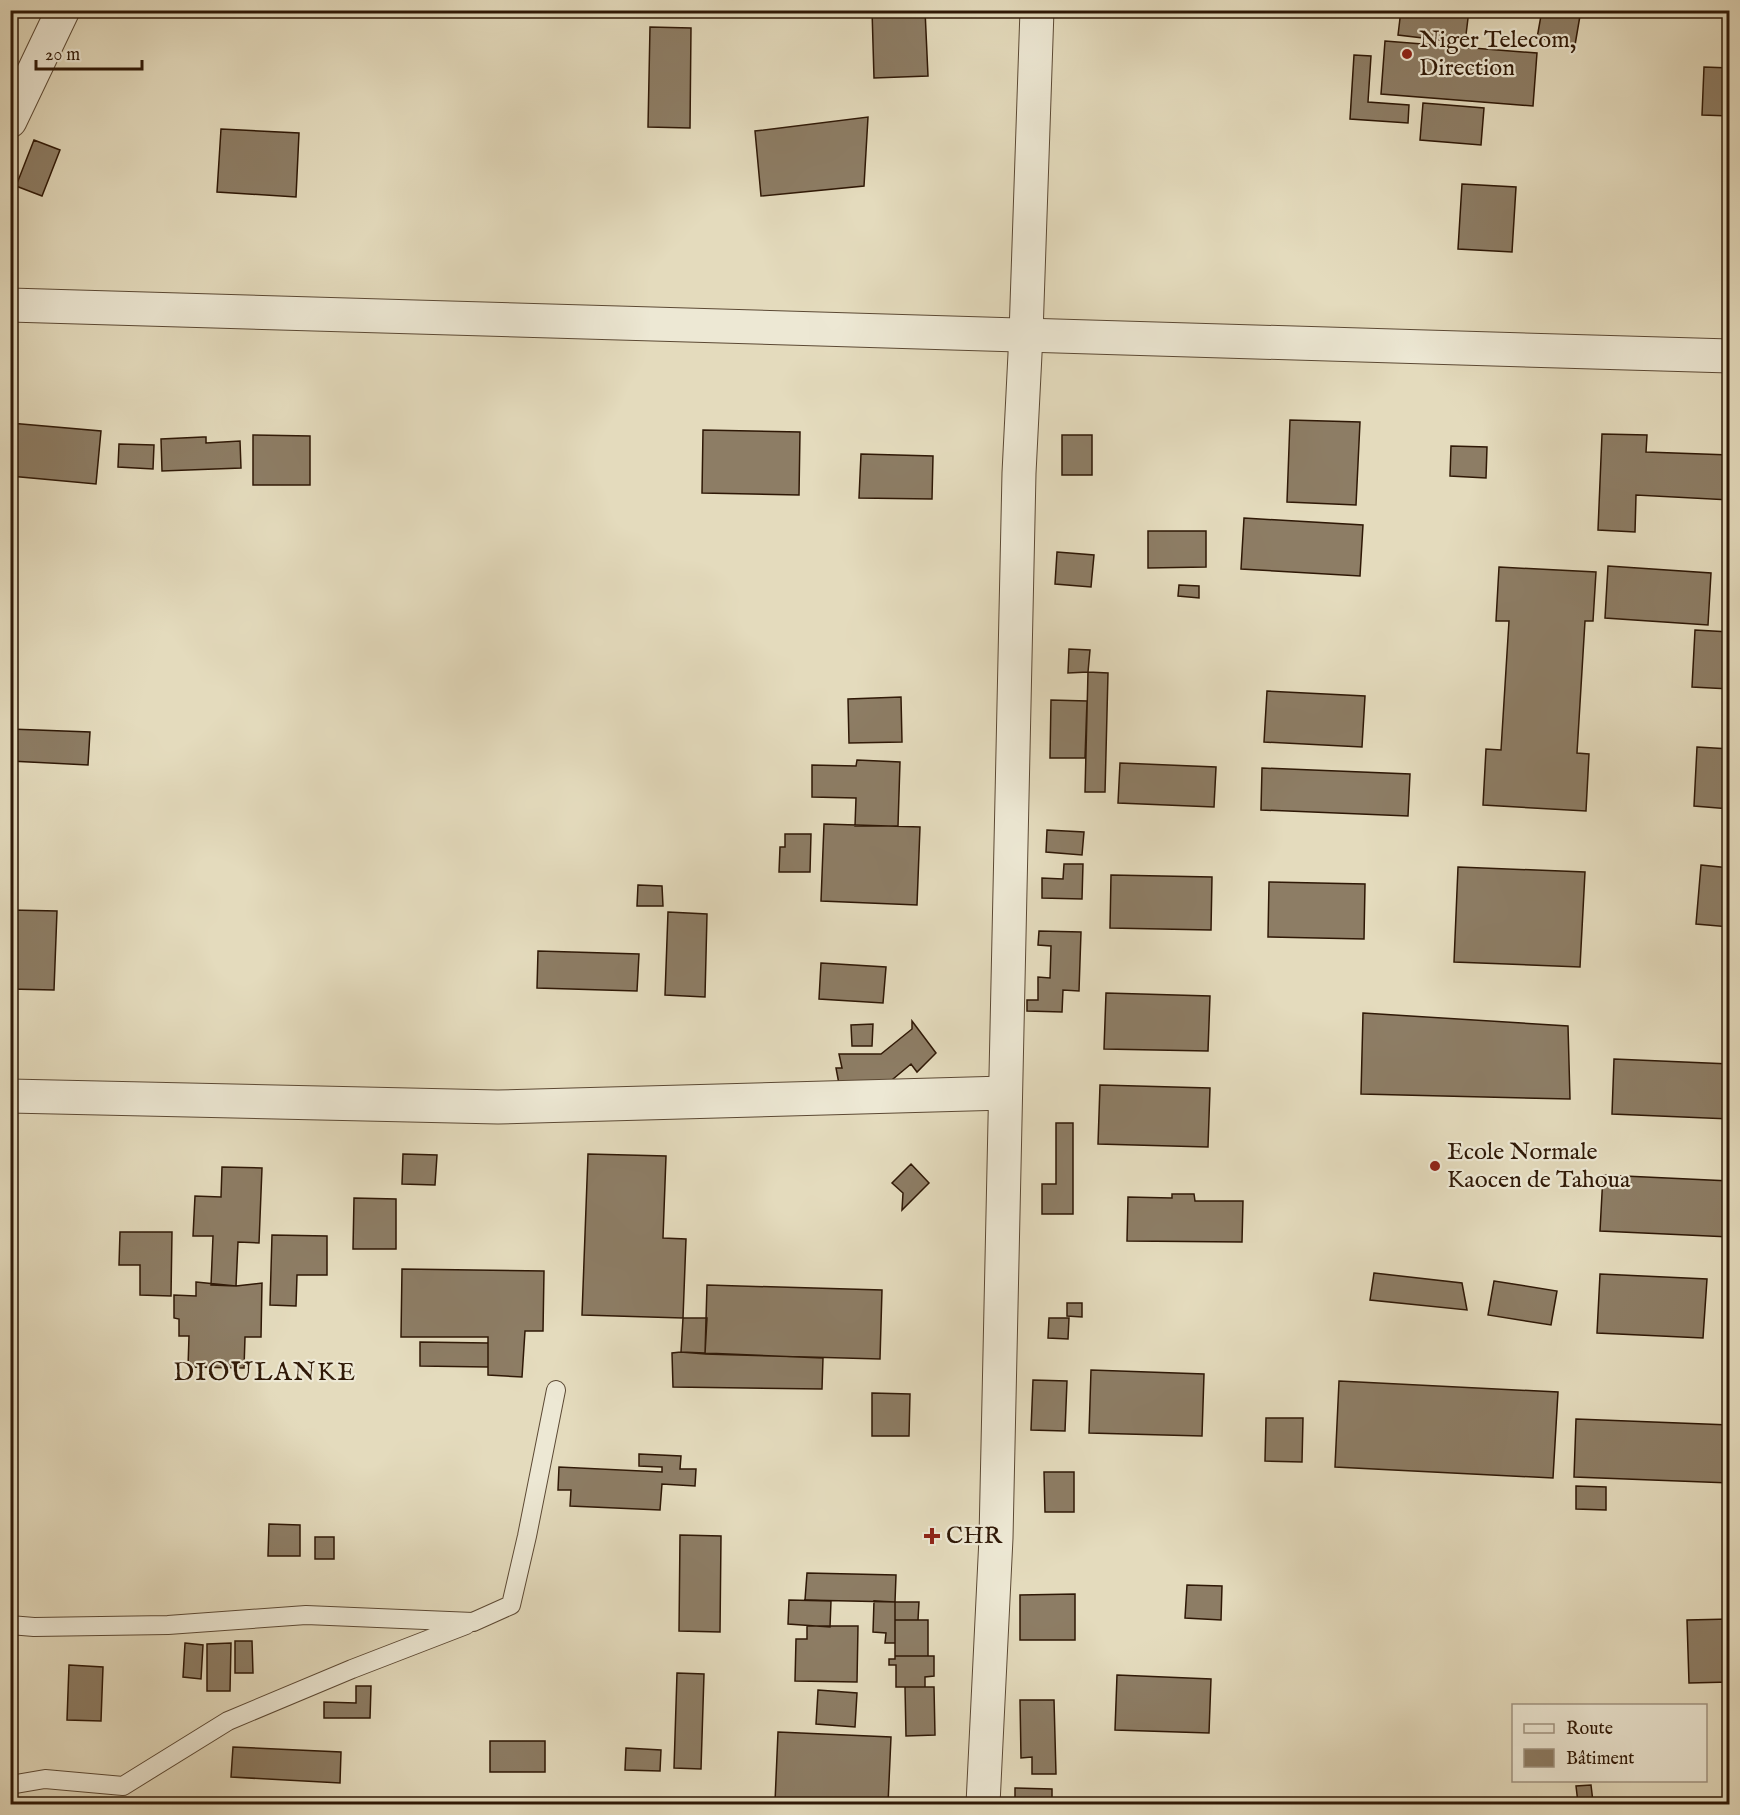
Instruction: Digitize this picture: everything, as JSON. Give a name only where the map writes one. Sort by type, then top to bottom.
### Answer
[{"type":"street","points":[[13,107],[63,10]]},
{"type":"street","points":[[983,1804],[996,1538],[1019,473],[1037,10]]},
{"type":"street","points":[[10,305],[1730,356]]},
{"type":"street","points":[[10,1096],[498,1107],[1005,1093]]},
{"type":"lane","points":[[10,1785],[45,1779],[123,1786],[228,1721],[511,1605],[556,1390]]},
{"type":"lane","points":[[10,1625],[168,1625],[306,1616],[473,1622]]},
{"type":"building","points":[[872,10],[925,10],[928,76],[874,78]]},
{"type":"building","points":[[1401,10],[1469,10],[1465,43],[1398,35]]},
{"type":"building","points":[[1542,10],[1581,10],[1575,45],[1537,38]]},
{"type":"building","points":[[650,27],[691,28],[690,128],[648,127]]},
{"type":"building","points":[[1385,41],[1537,53],[1533,106],[1381,94]]},
{"type":"building","points":[[1354,55],[1371,56],[1368,102],[1409,105],[1408,123],[1350,119]]},
{"type":"building","points":[[1704,67],[1730,68],[1730,116],[1702,115]]},
{"type":"building","points":[[1423,103],[1484,108],[1481,145],[1420,140]]},
{"type":"building","points":[[868,117],[864,186],[761,196],[755,131]]},
{"type":"building","points":[[221,129],[299,133],[296,197],[217,192]]},
{"type":"building","points":[[34,140],[60,150],[42,196],[16,186]]},
{"type":"building","points":[[1462,184],[1516,187],[1512,252],[1458,249]]},
{"type":"building","points":[[1290,420],[1360,422],[1356,505],[1287,502]]},
{"type":"building","points":[[10,423],[101,431],[96,484],[10,476]]},
{"type":"building","points":[[703,430],[800,432],[799,495],[702,493]]},
{"type":"building","points":[[1602,434],[1647,435],[1646,452],[1730,455],[1730,500],[1636,495],[1635,532],[1598,530]]},
{"type":"building","points":[[253,435],[310,436],[310,485],[253,485]]},
{"type":"building","points":[[1062,435],[1092,435],[1092,475],[1062,475]]},
{"type":"building","points":[[206,437],[206,443],[240,441],[241,468],[162,471],[161,439]]},
{"type":"building","points":[[119,444],[154,445],[153,469],[118,467]]},
{"type":"building","points":[[1451,446],[1487,447],[1486,478],[1450,476]]},
{"type":"building","points":[[861,454],[933,456],[932,499],[859,498]]},
{"type":"building","points":[[1244,518],[1363,525],[1360,576],[1241,569]]},
{"type":"building","points":[[1148,531],[1206,531],[1206,567],[1148,568]]},
{"type":"building","points":[[1057,552],[1094,555],[1091,587],[1055,584]]},
{"type":"building","points":[[1608,566],[1711,573],[1708,625],[1605,618]]},
{"type":"building","points":[[1499,567],[1596,572],[1593,621],[1585,621],[1577,753],[1589,754],[1586,811],[1483,805],[1486,749],[1501,750],[1509,621],[1496,621]]},
{"type":"building","points":[[1179,585],[1199,586],[1199,598],[1178,596]]},
{"type":"building","points":[[1695,630],[1730,632],[1730,689],[1692,687]]},
{"type":"building","points":[[1069,649],[1090,650],[1088,672],[1068,673]]},
{"type":"building","points":[[1088,672],[1108,673],[1105,792],[1085,792]]},
{"type":"building","points":[[1267,691],[1365,696],[1362,747],[1264,742]]},
{"type":"building","points":[[901,697],[902,742],[849,743],[848,699]]},
{"type":"building","points":[[1051,700],[1087,701],[1085,758],[1050,758]]},
{"type":"building","points":[[10,729],[90,732],[88,765],[10,761]]},
{"type":"building","points":[[1697,747],[1730,749],[1730,809],[1694,806]]},
{"type":"building","points":[[857,760],[900,762],[898,826],[855,826],[856,798],[812,797],[812,765],[856,766]]},
{"type":"building","points":[[1120,763],[1216,767],[1214,807],[1118,803]]},
{"type":"building","points":[[1262,768],[1410,774],[1408,816],[1261,810]]},
{"type":"building","points":[[824,824],[920,827],[917,905],[821,901]]},
{"type":"building","points":[[1047,830],[1084,832],[1082,855],[1046,852]]},
{"type":"building","points":[[785,834],[811,834],[810,872],[779,872],[780,847],[785,847]]},
{"type":"building","points":[[1064,864],[1083,864],[1082,899],[1042,898],[1042,878],[1063,879]]},
{"type":"building","points":[[1701,865],[1730,868],[1730,927],[1696,924]]},
{"type":"building","points":[[1458,867],[1585,872],[1580,967],[1454,962]]},
{"type":"building","points":[[1111,875],[1212,877],[1211,930],[1110,928]]},
{"type":"building","points":[[1269,882],[1365,884],[1364,939],[1268,937]]},
{"type":"building","points":[[638,885],[662,886],[663,906],[637,906]]},
{"type":"building","points":[[10,910],[57,911],[54,990],[10,989]]},
{"type":"building","points":[[668,912],[707,914],[705,997],[665,995]]},
{"type":"building","points":[[1039,931],[1081,932],[1079,991],[1063,990],[1062,1012],[1027,1011],[1027,1000],[1038,1000],[1038,977],[1050,978],[1051,946],[1038,945]]},
{"type":"building","points":[[538,951],[639,954],[637,991],[537,988]]},
{"type":"building","points":[[821,963],[886,967],[883,1003],[819,999]]},
{"type":"building","points":[[1106,993],[1210,996],[1208,1051],[1104,1049]]},
{"type":"building","points":[[1363,1013],[1568,1026],[1570,1099],[1361,1094]]},
{"type":"building","points":[[912,1021],[936,1053],[917,1072],[911,1064],[887,1084],[839,1084],[836,1068],[842,1068],[839,1054],[881,1054],[912,1029]]},
{"type":"building","points":[[873,1024],[872,1046],[852,1046],[851,1025]]},
{"type":"building","points":[[1614,1059],[1730,1064],[1730,1119],[1612,1114]]},
{"type":"building","points":[[1100,1085],[1210,1088],[1208,1147],[1098,1144]]},
{"type":"building","points":[[1056,1123],[1073,1123],[1073,1214],[1042,1214],[1042,1184],[1056,1184]]},
{"type":"building","points":[[403,1154],[437,1155],[435,1185],[402,1184]]},
{"type":"building","points":[[588,1154],[666,1156],[663,1238],[686,1239],[683,1318],[582,1315]]},
{"type":"building","points":[[911,1164],[929,1183],[902,1210],[903,1193],[892,1183]]},
{"type":"building","points":[[222,1167],[262,1168],[259,1243],[238,1242],[236,1286],[211,1285],[213,1236],[193,1236],[195,1196],[221,1197]]},
{"type":"building","points":[[1603,1175],[1730,1181],[1730,1237],[1600,1231]]},
{"type":"building","points":[[1172,1194],[1194,1194],[1195,1201],[1243,1201],[1242,1242],[1127,1241],[1128,1197],[1172,1198]]},
{"type":"building","points":[[354,1198],[396,1199],[396,1249],[353,1249]]},
{"type":"building","points":[[120,1232],[172,1232],[171,1296],[140,1295],[140,1265],[119,1265]]},
{"type":"building","points":[[272,1235],[327,1236],[327,1275],[297,1275],[296,1306],[270,1305]]},
{"type":"building","points":[[402,1269],[544,1271],[543,1331],[525,1331],[522,1377],[488,1375],[488,1337],[401,1337]]},
{"type":"building","points":[[1374,1273],[1462,1283],[1467,1310],[1370,1300]]},
{"type":"building","points":[[1600,1274],[1707,1279],[1703,1338],[1597,1333]]},
{"type":"building","points":[[1494,1281],[1557,1291],[1551,1325],[1488,1315]]},
{"type":"building","points":[[196,1282],[236,1286],[262,1283],[261,1337],[245,1337],[244,1368],[188,1367],[189,1336],[179,1336],[179,1319],[174,1318],[174,1295],[196,1296]]},
{"type":"building","points":[[707,1285],[882,1290],[880,1359],[705,1354]]},
{"type":"building","points":[[1067,1303],[1082,1303],[1082,1317],[1067,1316]]},
{"type":"building","points":[[683,1318],[707,1318],[705,1354],[681,1352]]},
{"type":"building","points":[[1049,1318],[1069,1318],[1068,1339],[1048,1338]]},
{"type":"building","points":[[420,1342],[488,1343],[488,1367],[420,1366]]},
{"type":"building","points":[[672,1353],[823,1358],[822,1389],[673,1387]]},
{"type":"building","points":[[1091,1370],[1204,1374],[1202,1436],[1089,1433]]},
{"type":"building","points":[[1033,1380],[1067,1381],[1065,1431],[1031,1430]]},
{"type":"building","points":[[1339,1381],[1558,1392],[1553,1478],[1335,1467]]},
{"type":"building","points":[[872,1393],[910,1394],[909,1436],[872,1436]]},
{"type":"building","points":[[1266,1418],[1303,1418],[1302,1462],[1265,1461]]},
{"type":"building","points":[[1576,1419],[1730,1425],[1730,1483],[1574,1477]]},
{"type":"building","points":[[639,1454],[681,1456],[680,1469],[696,1469],[695,1486],[662,1484],[660,1510],[570,1506],[571,1490],[558,1490],[559,1467],[662,1472],[662,1467],[639,1466]]},
{"type":"building","points":[[1044,1472],[1074,1472],[1074,1512],[1045,1512]]},
{"type":"building","points":[[1576,1486],[1606,1487],[1606,1510],[1576,1509]]},
{"type":"building","points":[[269,1524],[300,1525],[300,1556],[268,1556]]},
{"type":"building","points":[[680,1535],[721,1536],[720,1632],[679,1631]]},
{"type":"building","points":[[315,1537],[334,1537],[334,1559],[315,1559]]},
{"type":"building","points":[[807,1573],[896,1575],[895,1602],[805,1600]]},
{"type":"building","points":[[1187,1585],[1222,1586],[1221,1620],[1185,1618]]},
{"type":"building","points":[[1075,1594],[1075,1640],[1020,1640],[1020,1595]]},
{"type":"building","points":[[789,1600],[831,1601],[830,1627],[788,1624]]},
{"type":"building","points":[[874,1601],[895,1602],[895,1643],[885,1643],[886,1633],[873,1632]]},
{"type":"building","points":[[895,1602],[919,1602],[918,1620],[895,1620]]},
{"type":"building","points":[[1730,1619],[1730,1682],[1689,1683],[1687,1620]]},
{"type":"building","points":[[895,1620],[928,1620],[928,1656],[895,1656]]},
{"type":"building","points":[[807,1626],[858,1626],[857,1682],[795,1681],[796,1639],[807,1639]]},
{"type":"building","points":[[235,1641],[252,1641],[253,1673],[235,1673]]},
{"type":"building","points":[[185,1643],[203,1645],[201,1679],[183,1677]]},
{"type":"building","points":[[231,1643],[230,1691],[207,1691],[207,1644]]},
{"type":"building","points":[[895,1656],[934,1656],[934,1676],[925,1677],[925,1687],[896,1687],[896,1665],[889,1665],[889,1659],[895,1659]]},
{"type":"building","points":[[69,1665],[103,1667],[101,1721],[67,1720]]},
{"type":"building","points":[[677,1673],[704,1674],[701,1769],[674,1768]]},
{"type":"building","points":[[1117,1675],[1211,1679],[1209,1733],[1115,1730]]},
{"type":"building","points":[[356,1686],[371,1686],[370,1718],[324,1718],[324,1702],[356,1703]]},
{"type":"building","points":[[905,1687],[934,1687],[935,1735],[906,1736]]},
{"type":"building","points":[[818,1690],[857,1693],[855,1727],[816,1724]]},
{"type":"building","points":[[1020,1700],[1054,1700],[1056,1774],[1032,1774],[1032,1757],[1021,1758]]},
{"type":"building","points":[[778,1732],[891,1737],[888,1804],[775,1802]]},
{"type":"building","points":[[490,1741],[545,1741],[545,1772],[490,1772]]},
{"type":"building","points":[[233,1747],[341,1752],[340,1783],[231,1777]]},
{"type":"building","points":[[626,1748],[661,1750],[660,1771],[625,1770]]},
{"type":"building","points":[[1591,1785],[1593,1802],[1578,1803],[1576,1786]]},
{"type":"building","points":[[1015,1788],[1052,1789],[1052,1804],[1015,1804]]},
{"type":"place","name":"Niger Telecom, Direction","points":[[1407,54]]},
{"type":"place","name":"Ecole Normale Kaocen de Tahoua","points":[[1435,1166]]},
{"type":"place","name":"CHR","points":[[932,1536]]},
{"type":"district","name":"DIOULANKE","points":[[265,1372]]}]
